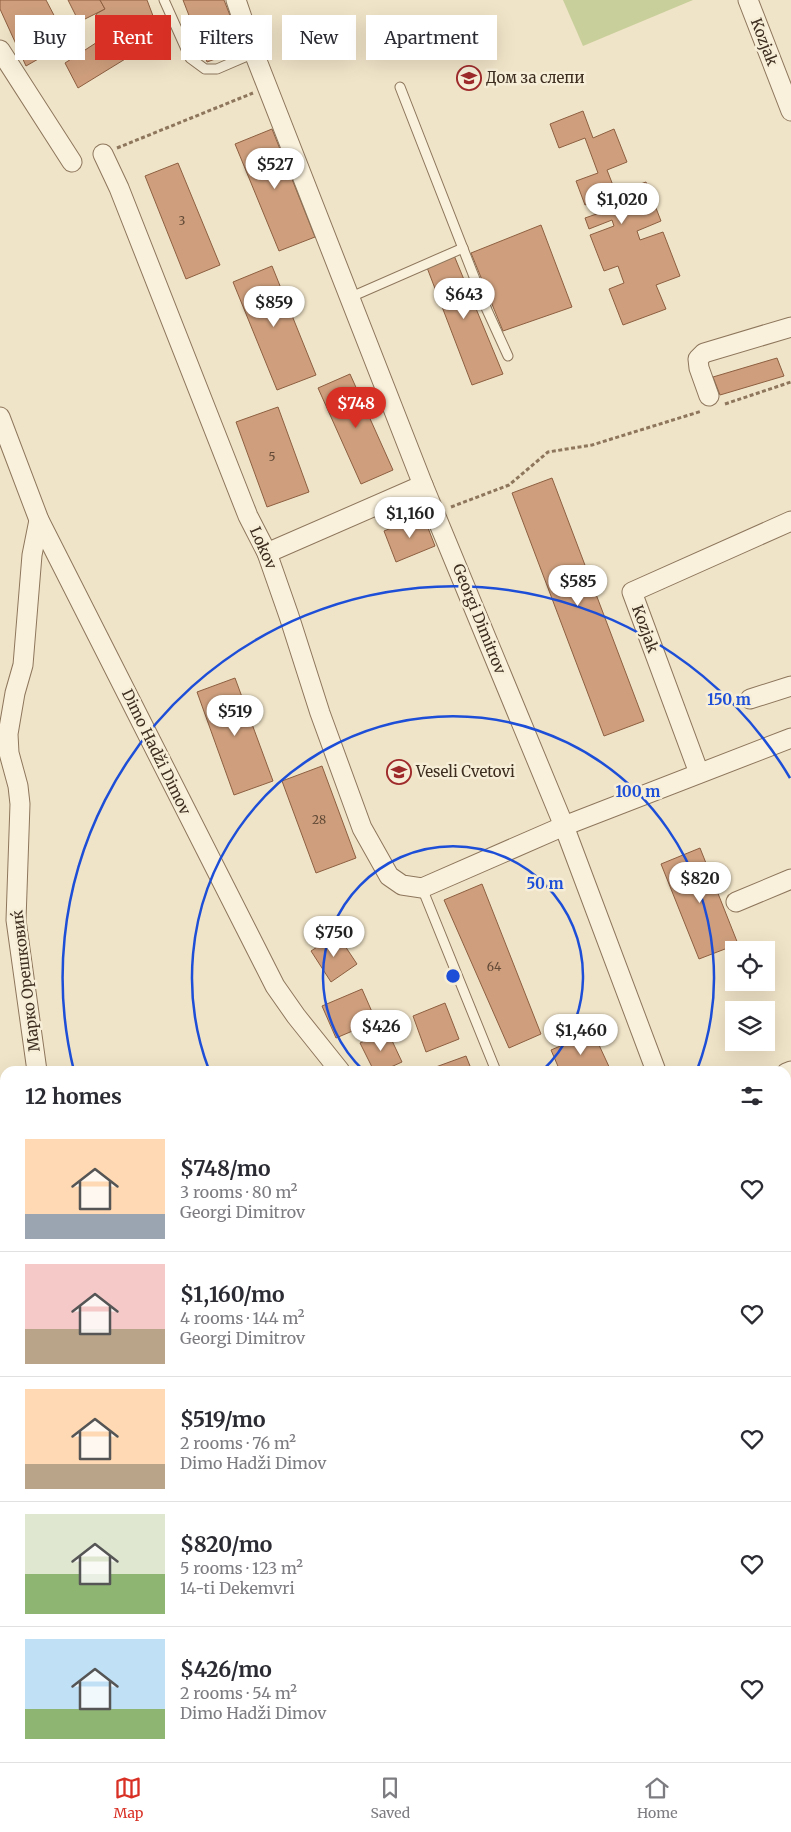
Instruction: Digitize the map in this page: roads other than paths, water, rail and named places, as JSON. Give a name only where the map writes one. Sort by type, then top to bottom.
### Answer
[{"type":"street","name":"Georgi Dimitrov","points":[[236,0],[241,15]]},
{"type":"street","name":"Kozjak","points":[[748,0],[791,111]]},
{"type":"street","points":[[0,50],[72,162]]},
{"type":"street","name":"Georgi Dimitrov","points":[[256,60],[423,485],[564,826],[654,1066]]},
{"type":"street","name":"Lokov","points":[[103,154],[119,188],[248,516],[267,553],[320,713],[362,828],[389,876],[402,885],[422,888]]},
{"type":"street","points":[[714,400],[699,368],[698,359],[704,353],[789,333]]},
{"type":"street","name":"Dimo Hadži Dimov","points":[[0,417],[39,520],[275,986],[336,1066]]},
{"type":"street","points":[[267,553],[423,485]]},
{"type":"street","name":"Марко Орешковиќ","points":[[36,1066],[16,920],[20,804],[18,786],[7,771],[9,753],[8,734],[15,693],[23,664],[32,555],[39,520]]},
{"type":"street","name":"Kozjak","points":[[699,773],[632,592],[791,521]]},
{"type":"street","points":[[750,699],[791,686]]},
{"type":"street","points":[[422,888],[564,826],[791,738]]},
{"type":"street","points":[[736,902],[791,879]]},
{"type":"lane","points":[[164,0],[181,38]]},
{"type":"lane","points":[[193,60],[205,69],[217,69],[239,60]]},
{"type":"lane","points":[[400,87],[487,310],[508,356]]},
{"type":"lane","points":[[350,297],[463,248]]},
{"type":"lane","points":[[422,888],[494,1066]]},
{"type":"place","name":"Дом за слепи","points":[[469,78]]},
{"type":"place","name":"Veseli Cvetovi","points":[[399,772]]}]
